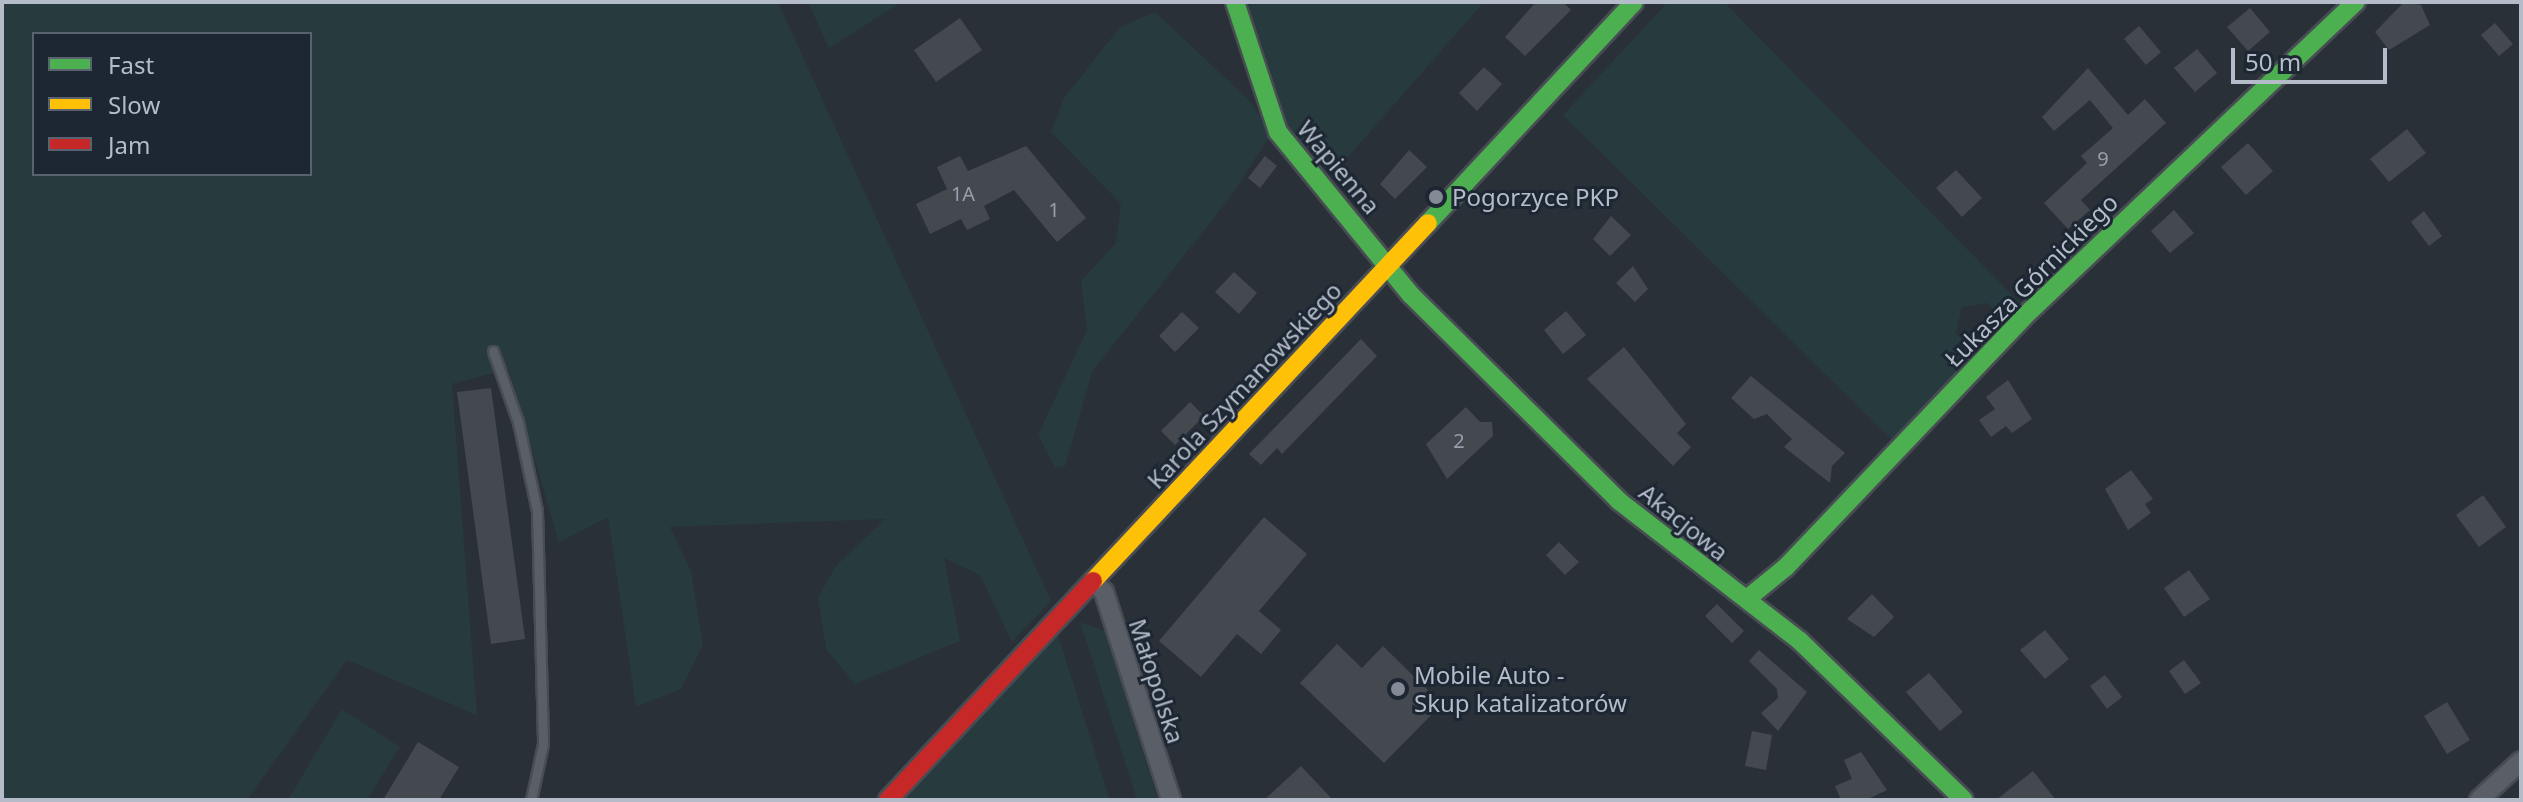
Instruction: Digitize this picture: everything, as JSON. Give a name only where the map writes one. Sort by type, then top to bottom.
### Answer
[{"type":"street","name":"Wapienna","points":[[1235,2],[1278,132],[1390,265]]},
{"type":"street","name":"Karola Szymanowskiego","points":[[888,800],[1634,2]]},
{"type":"street","name":"Łukasza Górnickiego","points":[[1748,598],[1786,567],[2031,310],[2356,2]]},
{"type":"street","name":"Akacjowa","points":[[1390,265],[1411,295],[1619,501],[1748,598],[1836,674],[1964,800]]},
{"type":"street","name":"Małopolska","points":[[1093,582],[1104,592],[1171,800]]},
{"type":"street","points":[[2479,800],[2521,761]]},
{"type":"lane","points":[[493,351],[518,422],[537,511],[543,744],[531,800]]},
{"type":"green space","points":[[2,2],[778,2],[1051,601],[1012,642],[980,575],[944,558],[960,641],[855,684],[826,649],[818,597],[836,566],[885,519],[670,527],[691,571],[703,645],[681,689],[636,707],[608,517],[559,542],[508,369],[452,384],[477,715],[347,660],[247,800],[2,800]]},
{"type":"green space","points":[[808,2],[902,2],[829,48]]},
{"type":"green space","points":[[1243,2],[1484,2],[1333,174],[1284,127]]},
{"type":"green space","points":[[1668,2],[1724,2],[2021,304],[2005,321],[1987,303],[1962,307],[1956,333],[1975,353],[1892,440],[1563,115]]},
{"type":"green space","points":[[1155,12],[1249,100],[1271,134],[1231,196],[1092,372],[1065,466],[1055,468],[1038,435],[1087,330],[1081,281],[1116,243],[1121,204],[1051,132],[1064,98],[1120,27]]},
{"type":"green space","points":[[1080,622],[1105,631],[1158,800],[1137,800]]},
{"type":"green space","points":[[1058,635],[1110,800],[904,800]]},
{"type":"green space","points":[[342,709],[400,747],[367,800],[288,800]]},
{"type":"building","points":[[1536,2],[1563,2],[1571,10],[1525,56],[1505,37]]},
{"type":"building","points":[[2404,2],[2421,5],[2430,25],[2389,50],[2375,32]]},
{"type":"building","points":[[2250,8],[2270,32],[2248,51],[2227,27]]},
{"type":"building","points":[[960,18],[982,50],[936,82],[914,50]]},
{"type":"building","points":[[2495,23],[2513,44],[2499,56],[2481,35]]},
{"type":"building","points":[[2139,26],[2161,52],[2146,65],[2124,39]]},
{"type":"building","points":[[2197,49],[2217,73],[2195,92],[2174,68]]},
{"type":"building","points":[[1484,67],[1502,84],[1477,111],[1459,93]]},
{"type":"building","points":[[2088,68],[2128,115],[2145,99],[2166,123],[2081,200],[2090,210],[2068,229],[2044,203],[2087,163],[2081,156],[2113,128],[2090,100],[2054,131],[2042,117]]},
{"type":"building","points":[[2407,129],[2426,153],[2389,182],[2370,159]]},
{"type":"building","points":[[2248,143],[2273,171],[2246,195],[2221,167]]},
{"type":"building","points":[[1026,146],[1086,218],[1057,242],[1014,190],[984,206],[990,219],[967,230],[961,219],[930,234],[916,204],[947,189],[937,167],[960,156],[968,171]]},
{"type":"building","points":[[1409,150],[1427,167],[1395,199],[1380,184]]},
{"type":"building","points":[[1265,156],[1277,166],[1260,188],[1248,178]]},
{"type":"building","points":[[1956,170],[1982,198],[1962,217],[1936,188]]},
{"type":"building","points":[[2174,210],[2194,233],[2170,253],[2151,231]]},
{"type":"building","points":[[2424,211],[2442,236],[2429,246],[2411,222]]},
{"type":"building","points":[[1611,216],[1631,235],[1610,256],[1593,239]]},
{"type":"building","points":[[1633,266],[1648,289],[1635,302],[1616,283]]},
{"type":"building","points":[[1234,272],[1257,293],[1239,314],[1215,292]]},
{"type":"building","points":[[1566,311],[1586,335],[1563,354],[1544,330]]},
{"type":"building","points":[[1182,312],[1199,328],[1175,352],[1159,336]]},
{"type":"building","points":[[1361,339],[1377,356],[1282,454],[1277,448],[1261,465],[1249,454]]},
{"type":"building","points":[[1624,347],[1686,424],[1677,433],[1691,447],[1673,466],[1587,379]]},
{"type":"building","points":[[1751,376],[1845,453],[1832,466],[1830,483],[1784,447],[1792,439],[1767,414],[1754,419],[1731,398]]},
{"type":"building","points":[[2008,380],[2032,419],[2012,433],[2006,426],[1991,437],[1979,420],[1995,409],[1986,397]]},
{"type":"building","points":[[491,388],[525,639],[491,644],[457,392]]},
{"type":"building","points":[[1190,402],[1204,416],[1175,445],[1161,431]]},
{"type":"building","points":[[1466,407],[1480,422],[1492,422],[1493,436],[1447,479],[1426,444]]},
{"type":"building","points":[[2131,470],[2153,499],[2145,504],[2151,513],[2128,530],[2105,489]]},
{"type":"building","points":[[2483,495],[2506,527],[2479,547],[2456,515]]},
{"type":"building","points":[[1264,517],[1307,554],[1259,611],[1281,630],[1261,654],[1237,634],[1201,677],[1159,641]]},
{"type":"building","points":[[1559,542],[1579,562],[1565,575],[1546,555]]},
{"type":"building","points":[[2189,570],[2210,599],[2184,617],[2164,588]]},
{"type":"building","points":[[1872,594],[1894,617],[1874,637],[1847,619]]},
{"type":"building","points":[[1717,604],[1744,631],[1732,643],[1705,616]]},
{"type":"building","points":[[2045,630],[2069,659],[2045,679],[2020,650]]},
{"type":"building","points":[[1337,644],[1362,668],[1383,646],[1442,704],[1384,763],[1300,683]]},
{"type":"building","points":[[1759,650],[1807,692],[1778,731],[1761,713],[1778,698],[1777,689],[1749,661]]},
{"type":"building","points":[[2184,660],[2201,683],[2185,694],[2169,671]]},
{"type":"building","points":[[1929,673],[1963,712],[1940,731],[1906,692]]},
{"type":"building","points":[[2105,675],[2122,697],[2107,709],[2090,686]]},
{"type":"building","points":[[2447,702],[2470,740],[2447,754],[2424,716]]},
{"type":"building","points":[[1752,731],[1772,735],[1766,770],[1745,766]]},
{"type":"building","points":[[418,742],[459,767],[439,800],[383,800]]},
{"type":"building","points":[[1861,752],[1887,790],[1866,800],[1841,800],[1835,786],[1852,779],[1844,760]]},
{"type":"building","points":[[1301,766],[1333,800],[1264,800]]},
{"type":"building","points":[[2033,771],[2056,800],[1996,800]]},
{"type":"traffic: fast","points":[[1235,2],[1278,132],[1411,295],[1619,501],[1800,641],[1964,800]]},
{"type":"traffic: fast","points":[[1428,223],[1634,2]]},
{"type":"traffic: fast","points":[[1748,598],[1786,567],[2031,310],[2356,2]]},
{"type":"traffic: slow","points":[[1093,581],[1428,223]]},
{"type":"traffic: jam","points":[[888,800],[1093,581]]},
{"type":"place","name":"Pogorzyce PKP","points":[[1436,197]]},
{"type":"place","name":"Mobile Auto - Skup katalizatorów","points":[[1398,689]]}]
